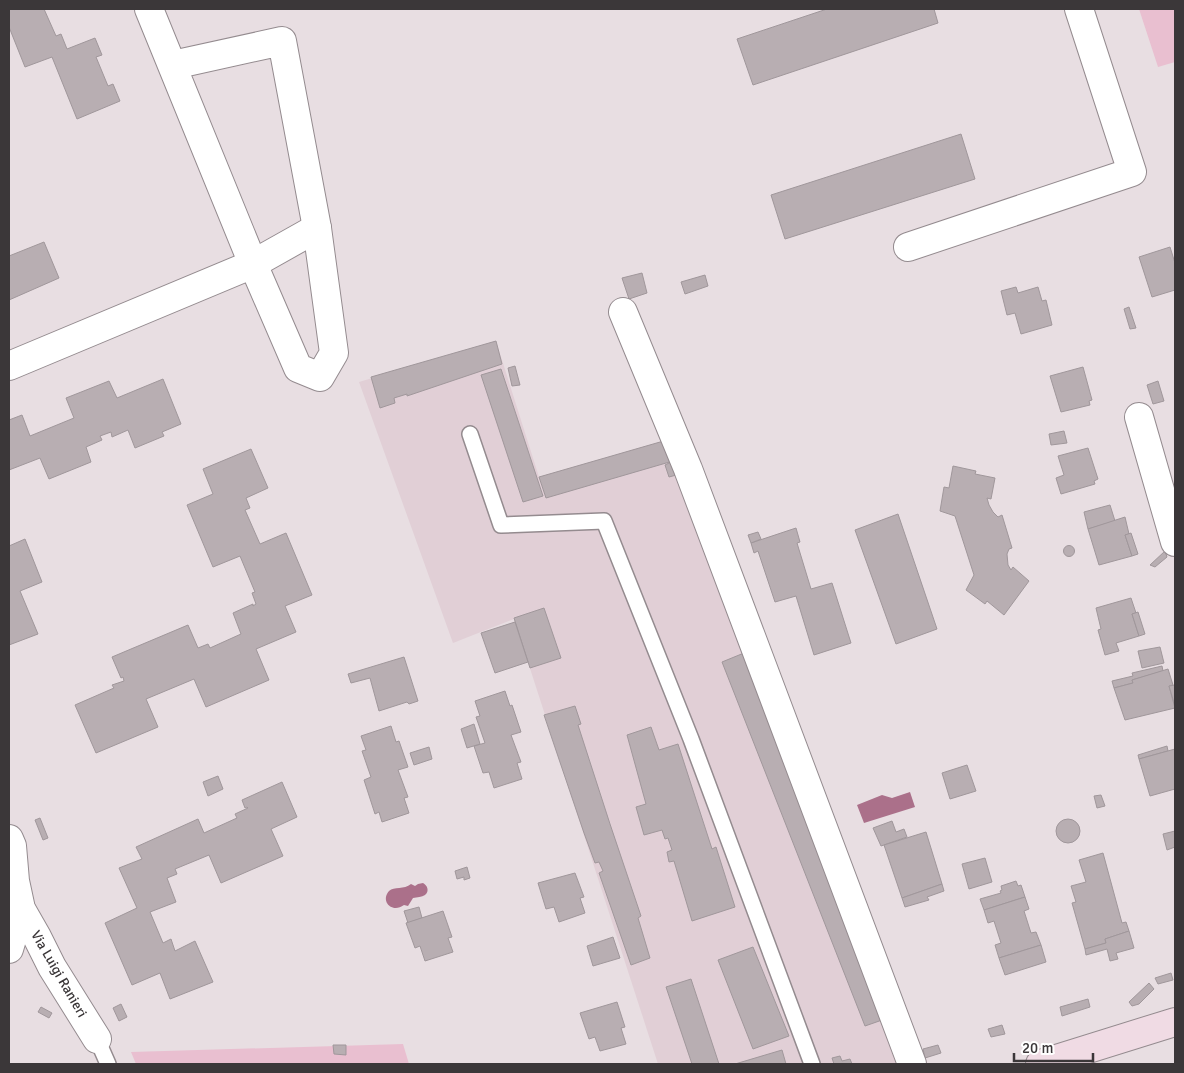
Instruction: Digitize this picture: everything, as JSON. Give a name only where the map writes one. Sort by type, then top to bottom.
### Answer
[{"type":"street","points":[[149,9],[253,264],[298,368],[320,377],[334,353],[316,228],[282,41],[173,65]]},
{"type":"street","points":[[908,248],[1132,172],[1079,9]]},
{"type":"street","points":[[9,366],[253,264],[316,228]]},
{"type":"street","points":[[622,312],[688,469],[912,1064]]},
{"type":"street","points":[[1139,417],[1175,542]]},
{"type":"street","name":"Via Luigi Ranieri","points":[[9,839],[12,846],[15,881],[13,915],[37,937],[52,966],[97,1039]]},
{"type":"street","points":[[9,949],[13,915]]},
{"type":"street","points":[[1040,1064],[1175,1022]]},
{"type":"lane","points":[[470,434],[501,525],[604,521],[691,739],[812,1064]]},
{"type":"lane","points":[[97,1039],[108,1064]]},
{"type":"shaded area","points":[[1139,9],[1175,9],[1175,62],[1158,67]]},
{"type":"shaded area","points":[[496,341],[539,477],[667,440],[903,1064],[658,1064],[514,619],[453,643],[359,382]]},
{"type":"shaded area","points":[[910,792],[915,807],[864,823],[857,805],[882,795],[892,798]]},
{"type":"shaded area","points":[[423,883],[426,885],[427,893],[413,898],[408,906],[404,905],[395,908],[387,902],[386,899],[389,891],[411,884],[415,886]]},
{"type":"shaded area","points":[[403,1044],[409,1064],[136,1064],[131,1052]]},
{"type":"building","points":[[9,9],[44,9],[56,36],[61,34],[67,49],[95,38],[102,55],[96,57],[108,86],[113,84],[120,101],[77,119],[52,57],[25,67],[9,27]]},
{"type":"building","points":[[827,9],[934,9],[938,23],[753,85],[737,39]]},
{"type":"building","points":[[961,134],[975,179],[785,239],[771,195]]},
{"type":"building","points":[[44,242],[59,278],[9,300],[9,256]]},
{"type":"building","points":[[1170,247],[1175,263],[1175,290],[1152,297],[1139,257]]},
{"type":"building","points":[[642,273],[647,293],[629,299],[622,278]]},
{"type":"building","points":[[705,275],[708,286],[685,294],[681,282]]},
{"type":"building","points":[[1016,287],[1018,293],[1038,287],[1042,301],[1046,300],[1052,325],[1021,334],[1015,313],[1007,315],[1001,291]]},
{"type":"building","points":[[1129,307],[1136,328],[1130,329],[1124,309]]},
{"type":"building","points":[[496,341],[502,364],[407,396],[407,394],[394,398],[395,403],[380,408],[371,377]]},
{"type":"building","points":[[515,366],[520,385],[512,386],[508,368]]},
{"type":"building","points":[[1083,367],[1092,400],[1089,401],[1090,405],[1061,412],[1050,376]]},
{"type":"building","points":[[501,369],[543,496],[523,502],[481,375]]},
{"type":"building","points":[[163,379],[181,424],[162,432],[164,436],[135,448],[128,430],[112,437],[111,432],[100,436],[102,440],[86,447],[91,462],[49,479],[40,458],[9,470],[9,420],[22,415],[30,436],[74,418],[66,398],[109,381],[117,398]]},
{"type":"building","points":[[1158,381],[1164,401],[1153,404],[1147,385]]},
{"type":"building","points":[[1064,431],[1067,443],[1051,445],[1049,434]]},
{"type":"building","points":[[667,440],[673,461],[546,498],[539,477]]},
{"type":"building","points":[[1088,448],[1098,479],[1094,481],[1095,484],[1061,494],[1056,478],[1064,475],[1058,456]]},
{"type":"building","points":[[251,449],[268,488],[246,498],[250,508],[245,510],[260,544],[286,533],[312,595],[285,606],[296,632],[256,649],[269,680],[206,707],[194,679],[146,699],[158,727],[96,753],[75,705],[114,688],[112,685],[124,681],[112,657],[188,625],[198,648],[208,644],[210,648],[241,634],[233,613],[256,604],[252,593],[255,592],[240,556],[213,567],[187,505],[213,494],[203,469]]},
{"type":"building","points":[[673,461],[680,474],[669,477],[665,465]]},
{"type":"building","points":[[953,466],[976,471],[975,474],[995,478],[991,499],[987,498],[993,512],[998,517],[1002,515],[1012,548],[1009,549],[1007,554],[1008,565],[1011,570],[1013,567],[1029,581],[1004,615],[987,601],[985,604],[966,590],[974,575],[955,516],[940,511],[944,487],[949,488]]},
{"type":"building","points":[[1110,505],[1115,521],[1088,529],[1084,512]]},
{"type":"building","points":[[898,514],[937,629],[896,644],[855,530]]},
{"type":"building","points":[[1125,517],[1129,534],[1125,535],[1132,556],[1099,565],[1088,529]]},
{"type":"building","points":[[796,528],[800,542],[797,543],[811,589],[832,583],[851,643],[814,655],[796,596],[775,602],[758,551],[754,553],[751,543]]},
{"type":"building","points":[[758,532],[761,539],[751,543],[748,535]]},
{"type":"building","points":[[1131,533],[1138,554],[1132,556],[1125,535]]},
{"type":"building","points":[[25,539],[42,582],[20,591],[38,634],[9,645],[9,546]]},
{"type":"building","points":[[1069,545],[1075,551],[1069,557],[1063,551]]},
{"type":"building","points":[[1165,551],[1167,557],[1155,567],[1150,565]]},
{"type":"building","points":[[1131,598],[1136,613],[1132,614],[1139,636],[1116,643],[1119,651],[1105,655],[1098,630],[1101,629],[1096,608]]},
{"type":"building","points":[[544,608],[561,658],[530,668],[514,618]]},
{"type":"building","points":[[1138,612],[1145,634],[1139,636],[1132,614]]},
{"type":"building","points":[[515,622],[528,662],[495,673],[481,633]]},
{"type":"building","points":[[1160,647],[1164,663],[1142,668],[1138,651]]},
{"type":"building","points":[[744,653],[885,1019],[865,1026],[722,662]]},
{"type":"building","points":[[404,657],[418,701],[409,704],[407,702],[379,711],[370,678],[351,683],[348,674]]},
{"type":"building","points":[[1162,666],[1163,671],[1132,680],[1133,683],[1114,688],[1112,681],[1133,676],[1132,673]]},
{"type":"building","points":[[1168,669],[1173,685],[1169,686],[1175,708],[1125,720],[1114,688],[1133,683],[1132,680]]},
{"type":"building","points":[[1175,685],[1175,706],[1169,686]]},
{"type":"building","points":[[505,691],[521,732],[511,735],[521,762],[517,763],[522,779],[494,788],[489,772],[483,773],[474,746],[485,743],[476,717],[480,716],[475,701]]},
{"type":"building","points":[[575,706],[581,724],[578,725],[641,916],[638,918],[650,958],[631,965],[599,873],[603,871],[599,862],[595,863],[544,715]]},
{"type":"building","points":[[474,724],[480,744],[467,748],[461,729]]},
{"type":"building","points":[[391,726],[396,742],[399,741],[408,767],[398,770],[408,797],[404,798],[409,813],[382,822],[379,812],[375,814],[364,780],[371,777],[362,751],[366,750],[361,736]]},
{"type":"building","points":[[651,727],[659,750],[678,744],[712,849],[716,847],[735,907],[692,921],[674,861],[669,862],[667,852],[672,850],[668,838],[665,839],[662,830],[644,835],[636,807],[646,804],[627,735]]},
{"type":"building","points":[[1167,746],[1168,751],[1139,759],[1138,755]]},
{"type":"building","points":[[429,747],[432,759],[414,765],[410,753]]},
{"type":"building","points":[[1175,749],[1175,789],[1150,796],[1139,759]]},
{"type":"building","points":[[967,765],[976,791],[950,799],[942,773]]},
{"type":"building","points":[[218,776],[223,789],[208,796],[203,782]]},
{"type":"building","points":[[282,782],[297,817],[271,829],[283,856],[221,883],[209,855],[175,869],[177,874],[167,878],[176,902],[150,912],[163,943],[171,939],[175,951],[195,941],[213,982],[170,999],[160,973],[132,985],[105,923],[137,908],[119,868],[142,859],[136,847],[198,819],[204,833],[237,818],[235,814],[248,808],[245,808],[242,800]]},
{"type":"building","points":[[1101,795],[1105,806],[1097,808],[1094,796]]},
{"type":"building","points":[[40,818],[48,838],[43,840],[35,820]]},
{"type":"building","points":[[1068,819],[1077,822],[1080,831],[1077,840],[1068,843],[1059,840],[1056,831],[1059,822]]},
{"type":"building","points":[[892,821],[896,832],[904,829],[907,837],[881,846],[873,828]]},
{"type":"building","points":[[1175,831],[1175,847],[1167,850],[1163,834]]},
{"type":"building","points":[[926,832],[942,884],[902,898],[884,845]]},
{"type":"building","points":[[1103,853],[1122,923],[1126,922],[1129,931],[1105,939],[1106,943],[1085,949],[1072,903],[1076,902],[1071,886],[1086,882],[1079,860]]},
{"type":"building","points":[[985,858],[992,882],[969,889],[962,864]]},
{"type":"building","points":[[467,867],[470,878],[464,880],[464,877],[457,879],[455,871]]},
{"type":"building","points":[[575,873],[584,897],[580,898],[585,913],[559,922],[554,907],[546,909],[538,883]]},
{"type":"building","points":[[1016,881],[1018,886],[1021,885],[1025,897],[984,910],[980,899],[1001,893],[1001,886]]},
{"type":"building","points":[[942,884],[944,891],[927,897],[929,900],[905,907],[902,898]]},
{"type":"building","points":[[1025,897],[1029,909],[1024,911],[1031,933],[1036,932],[1041,945],[999,958],[995,945],[1001,943],[994,921],[988,923],[984,910]]},
{"type":"building","points":[[419,907],[422,918],[408,923],[404,911]]},
{"type":"building","points":[[443,911],[452,937],[448,938],[453,952],[425,961],[420,946],[415,948],[406,923]]},
{"type":"building","points":[[1129,931],[1134,948],[1116,953],[1118,959],[1110,961],[1107,949],[1086,955],[1085,949],[1106,943],[1105,939]]},
{"type":"building","points":[[613,937],[620,958],[593,966],[587,946]]},
{"type":"building","points":[[1041,945],[1046,962],[1005,975],[999,958]]},
{"type":"building","points":[[753,947],[789,1036],[753,1049],[718,960]]},
{"type":"building","points":[[1171,973],[1173,980],[1158,984],[1155,978]]},
{"type":"building","points":[[691,979],[719,1064],[692,1064],[666,987]]},
{"type":"building","points":[[1149,983],[1154,989],[1139,1004],[1132,1006],[1129,1002]]},
{"type":"building","points":[[1088,999],[1090,1007],[1062,1016],[1060,1007]]},
{"type":"building","points":[[617,1002],[625,1027],[621,1028],[626,1044],[600,1051],[595,1037],[589,1039],[580,1013]]},
{"type":"building","points":[[121,1004],[127,1017],[119,1021],[113,1008]]},
{"type":"building","points":[[41,1007],[52,1013],[49,1018],[38,1012]]},
{"type":"building","points":[[1002,1025],[1005,1034],[991,1037],[988,1029]]},
{"type":"building","points":[[333,1045],[346,1045],[346,1055],[334,1054]]},
{"type":"building","points":[[938,1045],[941,1053],[925,1058],[923,1049]]},
{"type":"building","points":[[782,1050],[786,1064],[735,1064]]},
{"type":"building","points":[[840,1056],[842,1061],[850,1059],[852,1064],[834,1064],[832,1058]]}]
